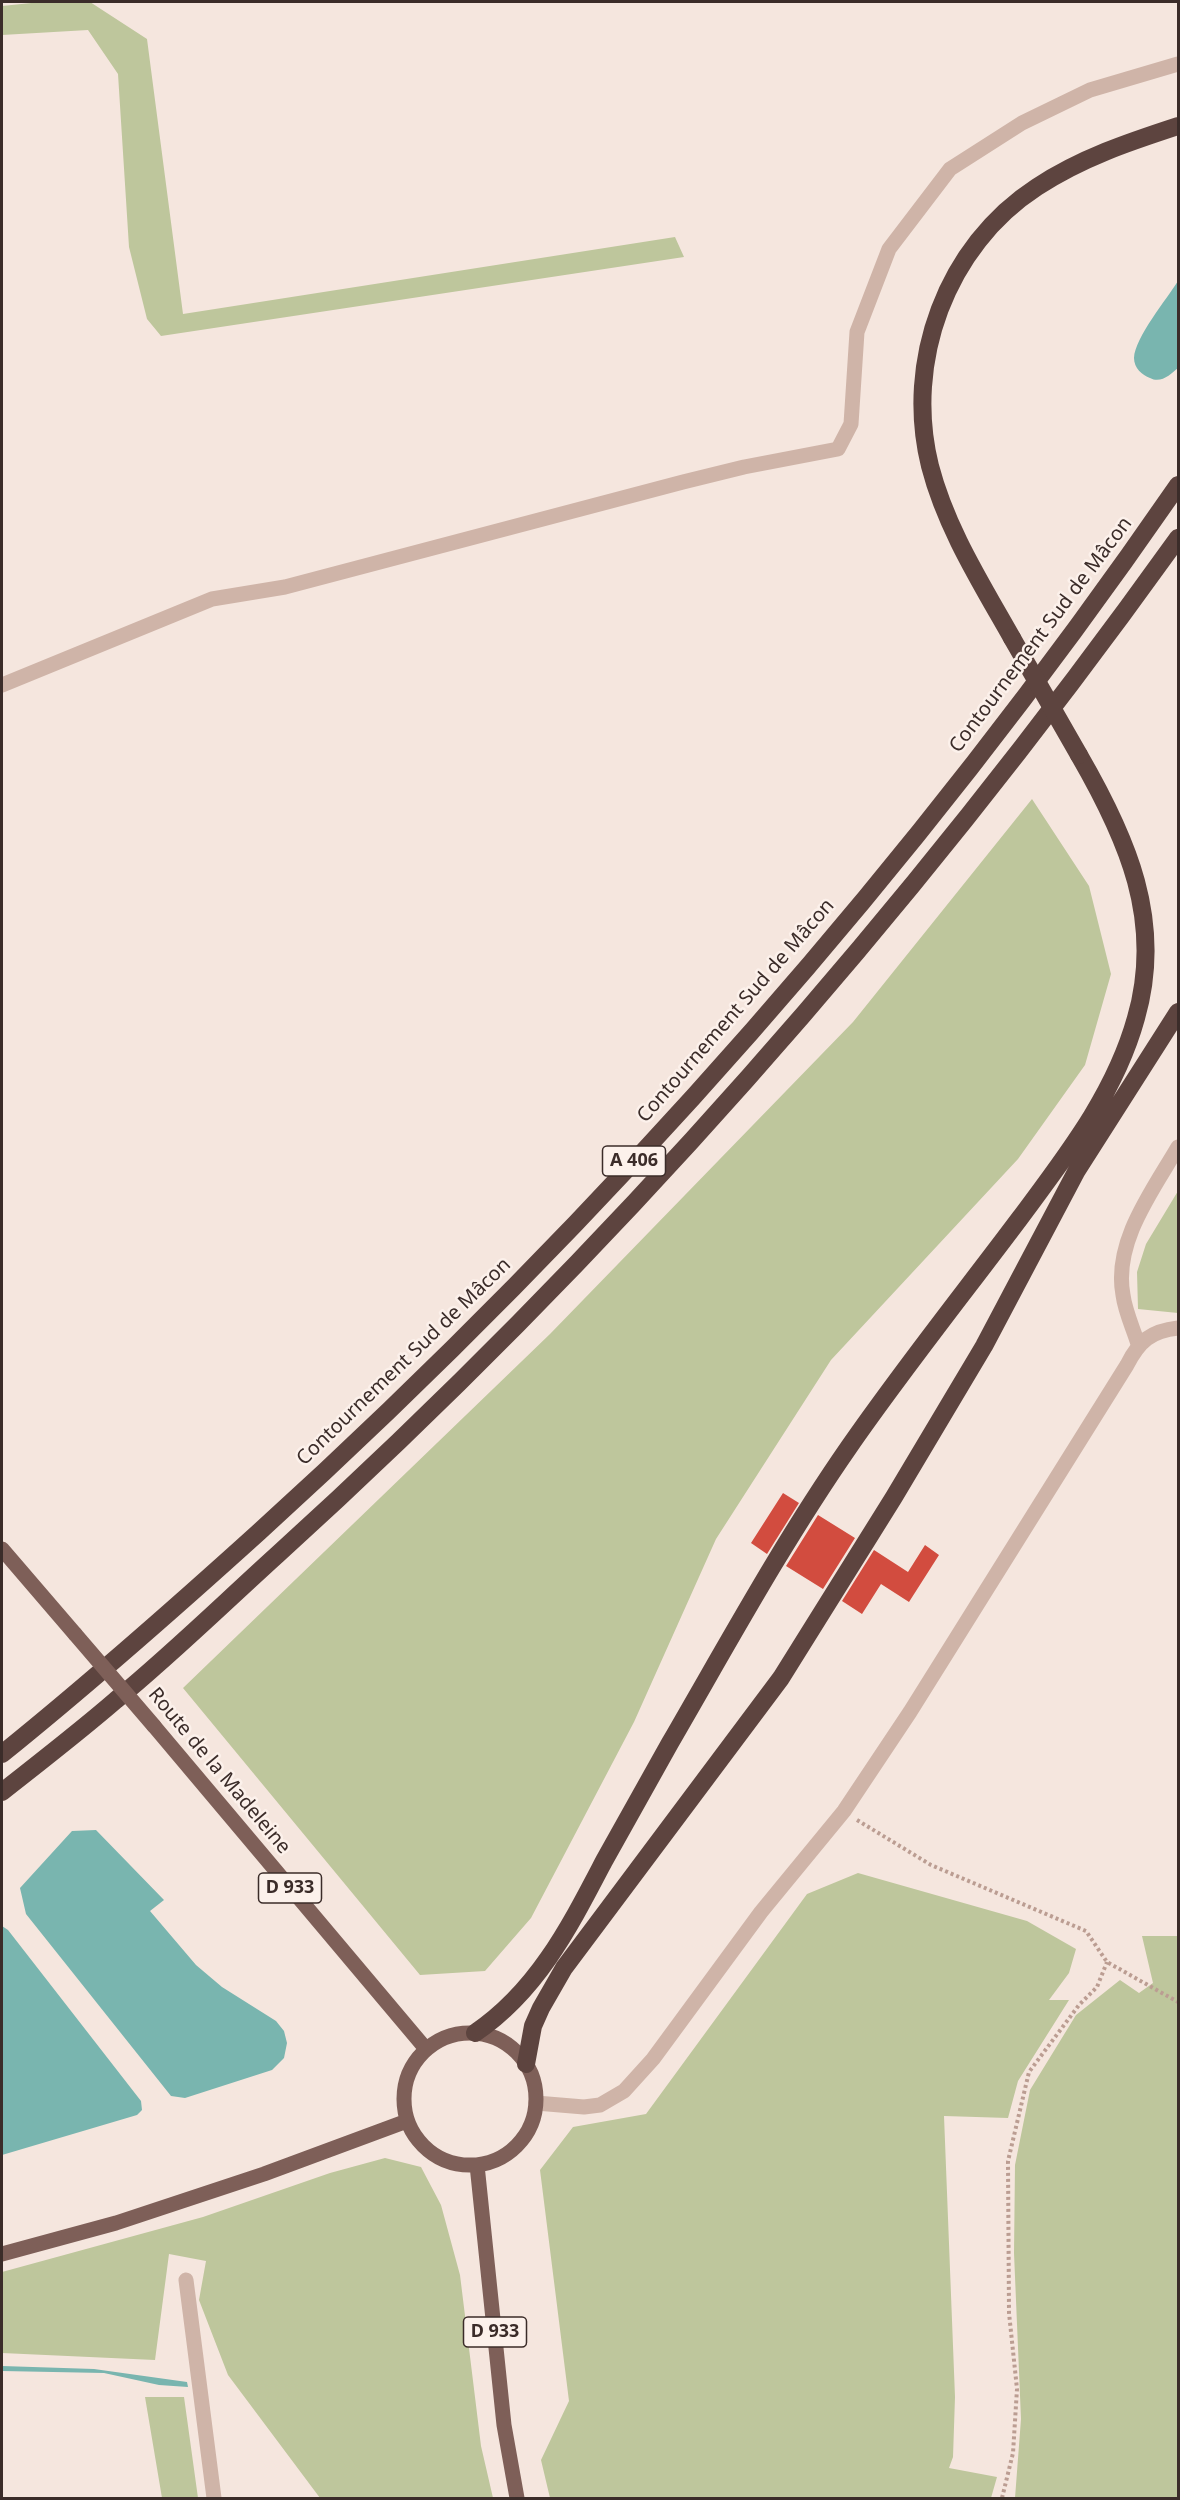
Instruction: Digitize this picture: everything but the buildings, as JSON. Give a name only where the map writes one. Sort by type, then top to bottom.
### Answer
[{"type":"highway","points":[[476,2033],[517,1999],[550,1958],[636,1802],[789,1539],[849,1446],[1069,1151],[1114,1076],[1137,1015],[1144,978],[1146,940],[1135,873],[1110,808],[1012,638],[961,546],[948,517],[930,465],[922,414],[922,389],[931,335],[949,286],[978,240],[1017,201],[1059,174],[1110,148],[1179,126]]},
{"type":"highway","name":"Contournement Sud de Mâcon","points":[[2,1754],[112,1664],[323,1473],[525,1275],[666,1127],[800,976],[901,854],[1032,687],[1179,485]]},
{"type":"highway","name":"A 406","points":[[2,1792],[119,1698],[357,1482],[471,1373],[626,1213],[770,1055],[920,878],[1024,746],[1179,538]]},
{"type":"highway","points":[[526,2064],[533,2026],[564,1968],[781,1678],[894,1497],[984,1346],[1076,1172],[1179,1012]]},
{"type":"main road","name":"Route de la Madeleine","points":[[2,1549],[426,2049]]},
{"type":"main road","points":[[476,2033],[488,2035],[510,2046],[526,2064],[532,2076],[536,2103],[530,2125],[518,2145],[506,2154],[477,2165],[459,2164],[442,2159],[427,2150],[415,2137],[407,2121],[403,2102],[405,2082],[413,2065],[426,2049],[449,2036],[476,2033]]},
{"type":"main road","points":[[2,2254],[116,2223],[264,2174],[407,2121]]},
{"type":"main road","name":"D 933","points":[[477,2165],[504,2425],[517,2499]]},
{"type":"street","points":[[2,685],[212,599],[285,587],[744,467],[838,449],[851,424],[857,332],[889,249],[950,169],[1022,123],[1090,90],[1179,64]]},
{"type":"street","points":[[1138,1344],[1122,1295],[1122,1260],[1141,1209],[1179,1147]]},
{"type":"street","points":[[536,2103],[584,2107],[610,2101],[624,2091],[653,2059],[760,1912],[844,1811],[910,1712],[1138,1344],[1167,1329],[1179,1328]]},
{"type":"street","points":[[186,2280],[214,2499]]},
{"type":"path","points":[[844,1811],[931,1865],[1086,1931],[1107,1962],[1179,2002]]},
{"type":"path","points":[[1002,2499],[1013,2452],[1017,2389],[1009,2313],[1008,2161],[1029,2072],[1079,2005],[1097,1987],[1107,1962]]},
{"type":"green space","points":[[41,2],[90,2],[147,39],[183,314],[675,237],[684,257],[161,336],[147,319],[129,247],[118,74],[88,30],[2,35],[2,6]]},
{"type":"green space","points":[[1032,799],[1089,886],[1111,974],[1085,1065],[1018,1159],[831,1360],[716,1539],[634,1722],[531,1918],[485,1971],[420,1975],[183,1688],[550,1334],[853,1022]]},
{"type":"green space","points":[[1178,1191],[1178,1313],[1138,1309],[1137,1272],[1146,1244]]},
{"type":"green space","points":[[858,1873],[1027,1921],[1076,1949],[1069,1973],[1049,2000],[1069,2000],[1018,2081],[1008,2118],[944,2116],[955,2397],[953,2457],[949,2468],[997,2477],[991,2498],[550,2498],[541,2460],[569,2401],[540,2170],[573,2127],[646,2114],[807,1894]]},
{"type":"green space","points":[[1142,1936],[1178,1936],[1178,2498],[1015,2498],[1021,2419],[1014,2253],[1015,2165],[1030,2090],[1076,2015],[1120,1980],[1139,1993],[1153,1983]]},
{"type":"green space","points":[[385,2158],[421,2167],[441,2205],[460,2275],[481,2446],[493,2498],[320,2498],[228,2375],[199,2300],[206,2261],[169,2254],[155,2360],[2,2353],[2,2272],[203,2217],[330,2173]]},
{"type":"green space","points":[[145,2397],[184,2397],[198,2498],[162,2498]]},
{"type":"water","points":[[1178,281],[1178,368],[1166,378],[1154,380],[1137,368],[1134,362],[1136,349],[1145,329]]},
{"type":"water","points":[[96,1830],[164,1900],[150,1911],[196,1965],[222,1987],[276,2021],[284,2031],[287,2043],[284,2058],[272,2070],[185,2098],[171,2096],[26,1914],[20,1888],[72,1831]]},
{"type":"water","points":[[2,1926],[8,1930],[141,2101],[142,2110],[137,2115],[2,2155]]},
{"type":"water","points":[[2,2366],[94,2369],[187,2382],[188,2387],[159,2385],[104,2373],[2,2371]]}]
